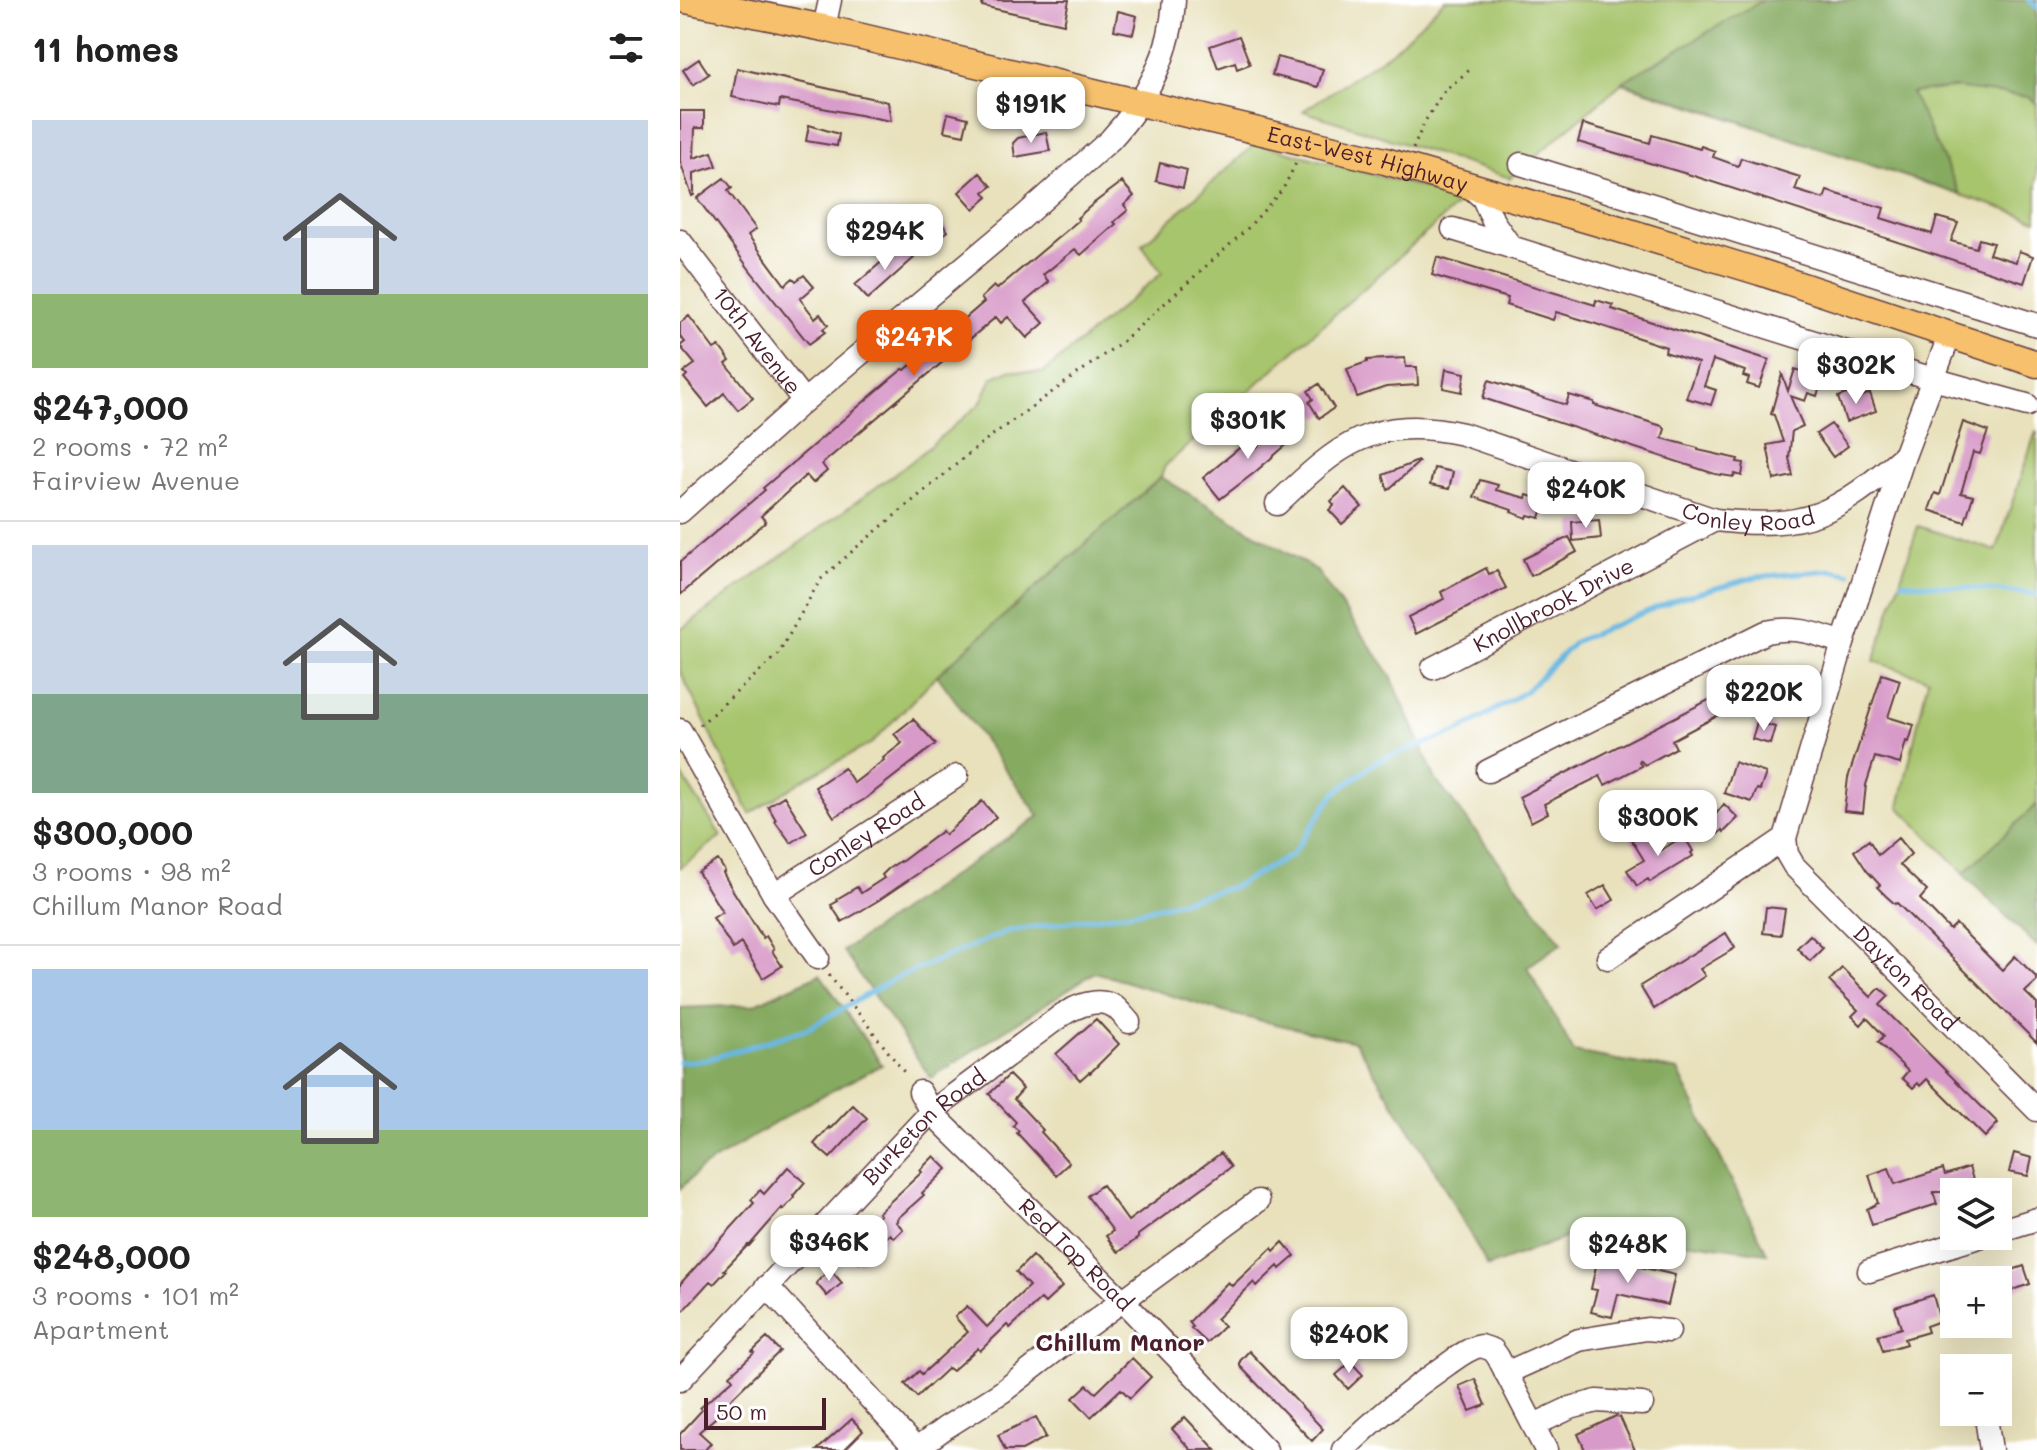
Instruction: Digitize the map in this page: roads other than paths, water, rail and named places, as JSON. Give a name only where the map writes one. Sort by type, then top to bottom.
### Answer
[{"type":"main road","name":"East-West Highway","points":[[686,0],[824,28],[1406,167],[1760,272],[2037,364]]},
{"type":"street","points":[[824,28],[830,0]]},
{"type":"street","points":[[680,512],[804,401],[1097,153],[1122,128],[1153,82],[1166,49],[1174,0]]},
{"type":"street","points":[[1521,164],[2037,325]]},
{"type":"street","points":[[1509,197],[1542,180],[1561,176]]},
{"type":"street","points":[[1469,186],[1483,198],[1493,221],[1511,247]]},
{"type":"street","points":[[1453,229],[1933,379],[2027,405]]},
{"type":"street","name":"10th Avenue","points":[[680,241],[804,401]]},
{"type":"street","points":[[1979,344],[1990,311]]},
{"type":"street","points":[[1608,958],[1785,838],[1843,643],[1904,456],[1950,334]]},
{"type":"street","name":"Conley Road","points":[[1277,504],[1339,448],[1374,432],[1390,429],[1425,427],[1463,434],[1715,520],[1769,524],[1817,516],[1842,505],[1904,456]]},
{"type":"street","name":"Knollbrook Drive","points":[[1433,668],[1715,520]]},
{"type":"street","points":[[1488,771],[1766,632],[1790,628],[1807,630],[1843,643]]},
{"type":"street","points":[[682,735],[774,895],[823,966]]},
{"type":"street","name":"Conley Road","points":[[774,895],[957,776]]},
{"type":"street","name":"Dayton Road","points":[[1785,838],[1787,854],[1794,866],[2037,1110]]},
{"type":"street","name":"Burketon Road","points":[[680,1380],[931,1112],[1071,1010],[1091,1003],[1103,1003],[1115,1007],[1129,1022]]},
{"type":"street","name":"Red Top Road","points":[[920,1092],[931,1112],[1123,1301],[1266,1450]]},
{"type":"street","points":[[767,1286],[916,1450],[1002,1392],[1258,1201]]},
{"type":"street","points":[[2012,1227],[2037,1219]]},
{"type":"street","points":[[1869,1271],[1940,1249]]},
{"type":"street","points":[[1506,1373],[1579,1340],[1647,1329],[1669,1331]]},
{"type":"street","points":[[1343,1450],[1414,1387],[1475,1346],[1487,1347],[1498,1357],[1546,1450]]},
{"type":"street","points":[[1534,1425],[1570,1408],[1597,1401],[1642,1404]]},
{"type":"street","points":[[1987,1426],[1991,1450]]},
{"type":"waterway","points":[[2029,0],[2037,7]]},
{"type":"waterway","points":[[680,1062],[706,1060],[807,1029],[896,978],[1008,931],[1146,910],[1233,887],[1292,855],[1334,794],[1377,761],[1460,731],[1526,691],[1576,641],[1679,598],[1756,577],[1832,570],[1850,574]]},
{"type":"waterway","points":[[1902,582],[2037,594]]},
{"type":"district","name":"Chillum Manor","points":[[1120,1343]]}]
